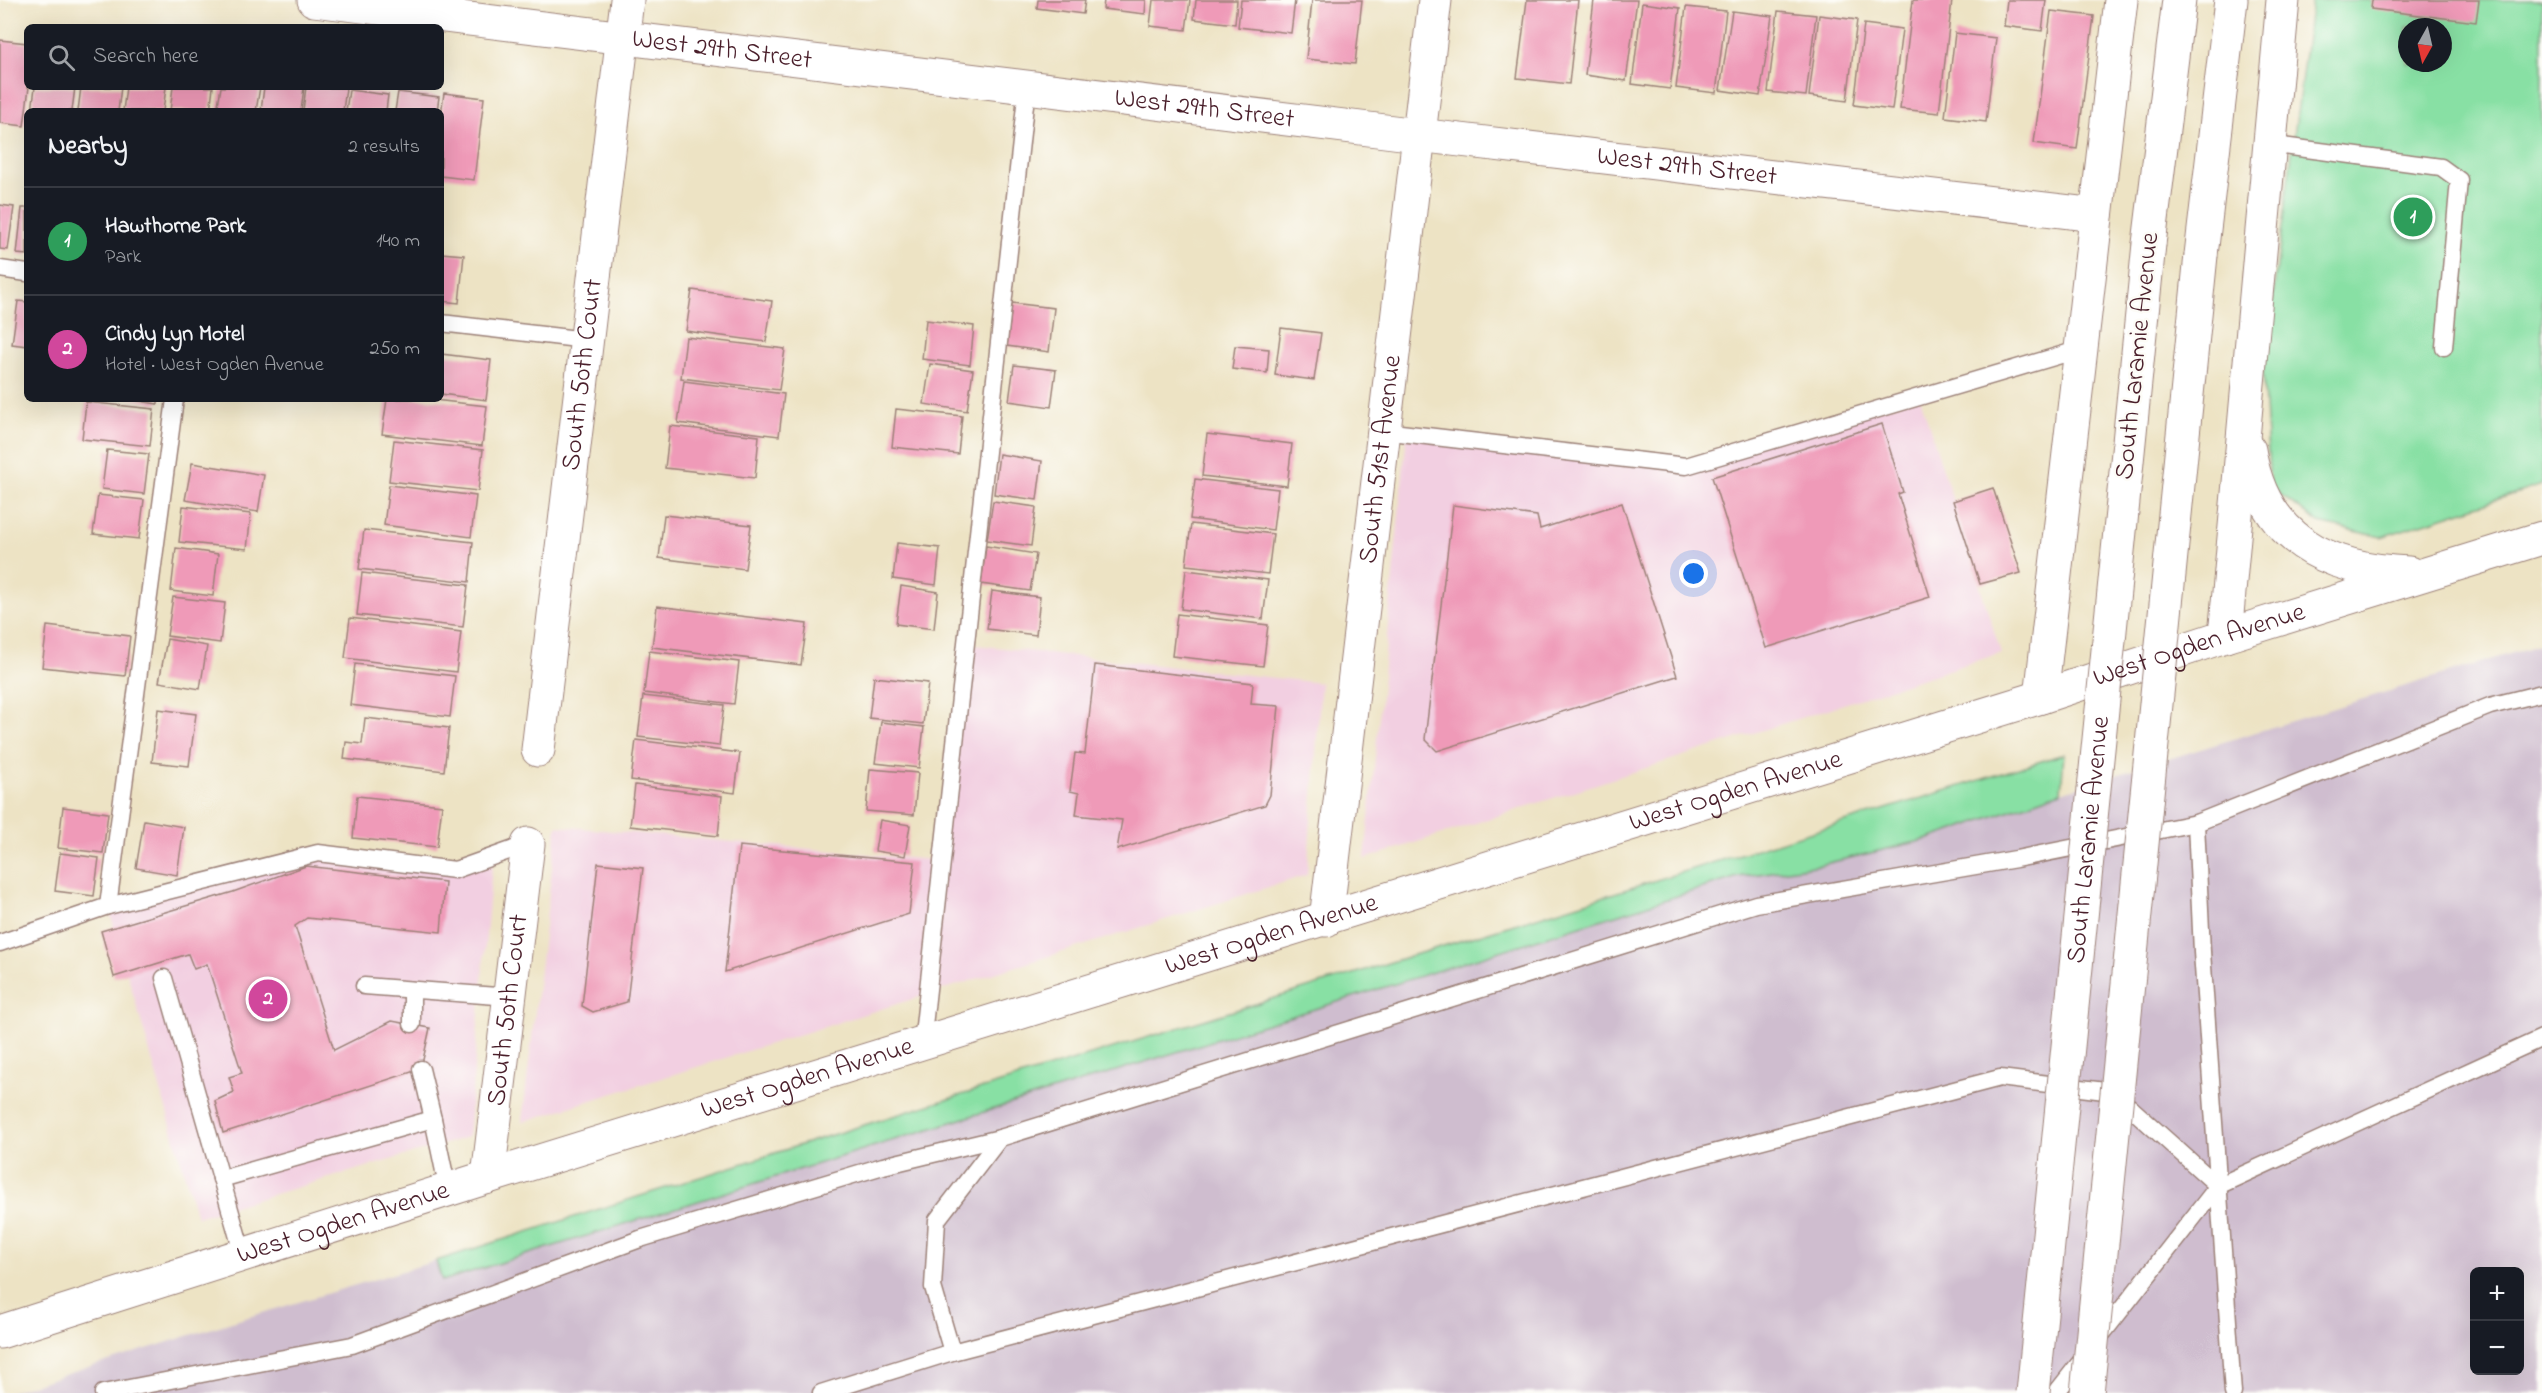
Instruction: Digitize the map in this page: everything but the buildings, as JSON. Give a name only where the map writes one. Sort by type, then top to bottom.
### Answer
[{"type":"main road","name":"West 29th Street","points":[[314,0],[1419,135],[2096,214]]},
{"type":"main road","name":"South 50th Court","points":[[537,750],[627,0]]},
{"type":"main road","name":"South 51st Avenue","points":[[1326,920],[1434,0]]},
{"type":"main road","points":[[2041,698],[2121,0]]},
{"type":"main road","name":"South Laramie Avenue","points":[[2033,1393],[2149,244],[2179,0]]},
{"type":"main road","name":"South Laramie Avenue","points":[[2086,1393],[2201,255],[2232,0]]},
{"type":"main road","points":[[2225,636],[2268,144],[2283,0]]},
{"type":"main road","points":[[2244,418],[2253,476],[2267,507],[2292,536],[2334,562],[2380,572],[2426,574]]},
{"type":"main road","name":"West Ogden Avenue","points":[[0,1332],[448,1190],[2041,698],[2225,636],[2542,538]]},
{"type":"main road","name":"South 50th Court","points":[[488,1178],[528,844]]},
{"type":"lane","points":[[922,1044],[1027,87]]},
{"type":"lane","points":[[2268,144],[2441,167],[2459,180],[2444,347]]},
{"type":"lane","points":[[0,269],[24,273]]},
{"type":"lane","points":[[444,323],[586,340]]},
{"type":"lane","points":[[1383,431],[1686,466],[2081,349]]},
{"type":"lane","points":[[108,906],[175,402]]},
{"type":"lane","points":[[103,1393],[352,1345],[640,1239],[883,1166],[1000,1138],[1756,904],[2016,859],[2196,823],[2490,706],[2542,693]]},
{"type":"lane","points":[[2196,823],[2202,952],[2233,1393]]},
{"type":"lane","points":[[0,943],[108,906],[318,853],[456,870],[528,844]]},
{"type":"lane","points":[[164,978],[243,1255]]},
{"type":"lane","points":[[364,986],[510,997]]},
{"type":"lane","points":[[412,990],[412,1024]]},
{"type":"lane","points":[[2056,1393],[2218,1186],[2542,1038]]},
{"type":"lane","points":[[421,1069],[448,1190]]},
{"type":"lane","points":[[821,1393],[952,1352],[2000,1078],[2113,1092],[2218,1186]]},
{"type":"lane","points":[[221,1179],[433,1119]]},
{"type":"lane","points":[[952,1352],[933,1287],[938,1220],[1000,1138]]},
{"type":"shaded area","points":[[1920,397],[2001,653],[1365,859],[1407,433],[1686,466]]},
{"type":"shaded area","points":[[966,644],[1321,683],[1307,875],[522,1122],[557,826],[942,861]]},
{"type":"shaded area","points":[[2542,644],[2542,1393],[7,1393],[436,1261],[442,1281],[1738,877],[1820,865],[1929,839],[2061,792]]},
{"type":"shaded area","points":[[318,853],[455,870],[493,857],[468,1137],[197,1217],[108,906]]},
{"type":"green space","points":[[2312,0],[2542,0],[2542,485],[2381,537],[2319,523],[2270,487],[2263,372]]},
{"type":"green space","points":[[2064,754],[2061,792],[1929,839],[1820,865],[1738,877],[442,1281],[436,1261],[835,1134]]},
{"type":"place","name":"Hawthorne Park","points":[[2413,217]]},
{"type":"place","name":"Cindy Lyn Motel","points":[[268,999]]}]
